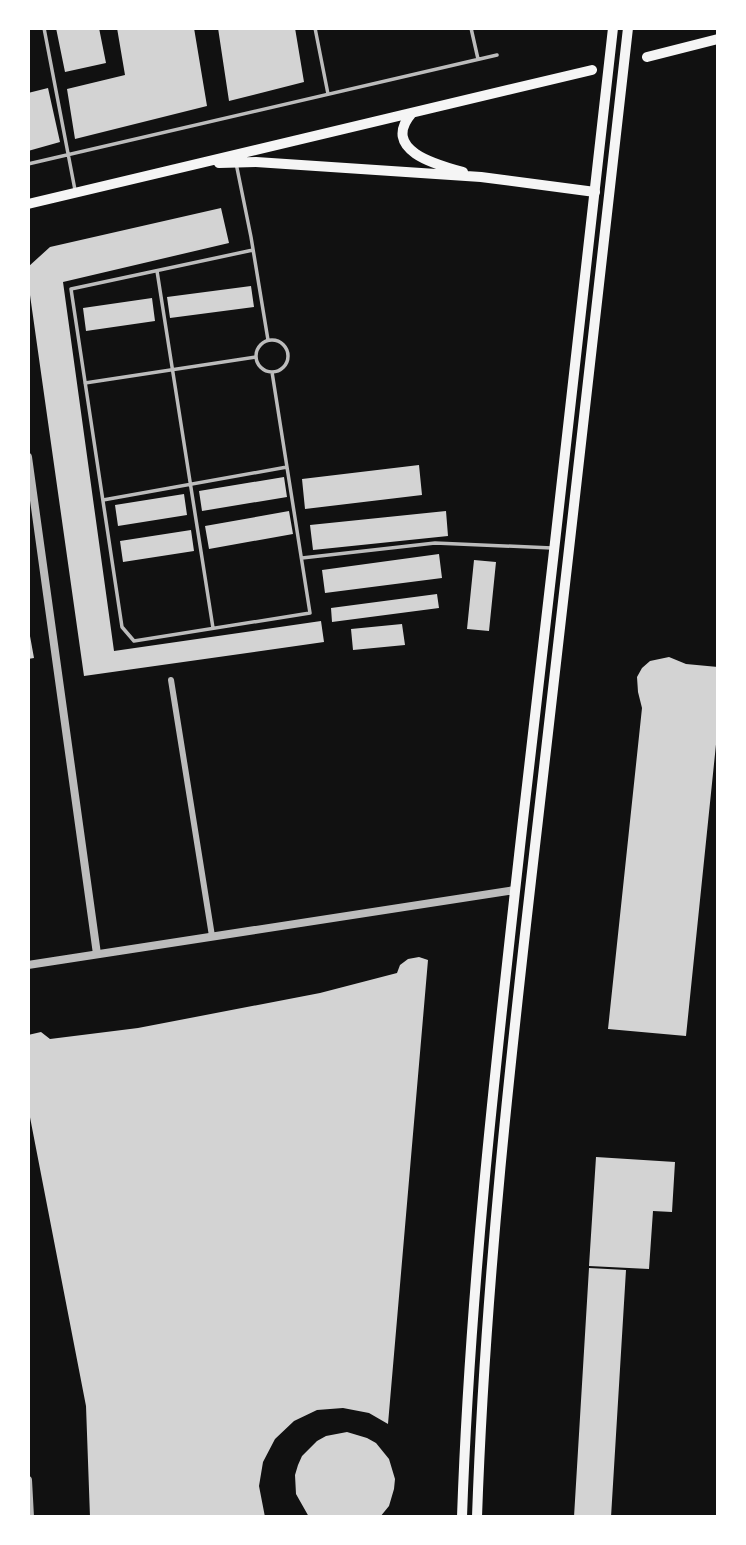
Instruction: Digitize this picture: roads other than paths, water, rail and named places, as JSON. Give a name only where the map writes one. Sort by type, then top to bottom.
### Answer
[{"type":"highway","points":[[462,1517],[468,1379],[480,1229],[515,890],[613,28]]},
{"type":"highway","points":[[477,1517],[483,1367],[495,1216],[628,28]]},
{"type":"main road","points":[[647,57],[718,39]]},
{"type":"main road","points":[[28,204],[592,70]]},
{"type":"main road","points":[[412,113],[403,123],[401,130],[416,155],[433,164],[481,177]]},
{"type":"main road","points":[[195,164],[256,162],[481,177],[595,192]]},
{"type":"street","points":[[28,457],[97,954]]},
{"type":"street","points":[[171,680],[212,936]]},
{"type":"street","points":[[28,965],[515,890]]},
{"type":"street","points":[[28,1480],[30,1517]]},
{"type":"lane","points":[[44,28],[75,192]]},
{"type":"lane","points":[[315,28],[328,94]]},
{"type":"lane","points":[[471,28],[478,59]]},
{"type":"lane","points":[[28,164],[497,54]]},
{"type":"lane","points":[[236,162],[268,341]]},
{"type":"lane","points":[[253,250],[71,289],[122,627],[134,641],[310,613],[272,372]]},
{"type":"lane","points":[[157,270],[213,628]]},
{"type":"lane","points":[[268,341],[281,342],[289,356],[285,367],[272,372],[263,369],[256,357],[258,349],[268,341]]},
{"type":"lane","points":[[85,383],[256,357]]},
{"type":"lane","points":[[103,500],[286,467]]},
{"type":"lane","points":[[301,558],[435,543],[554,548]]}]
